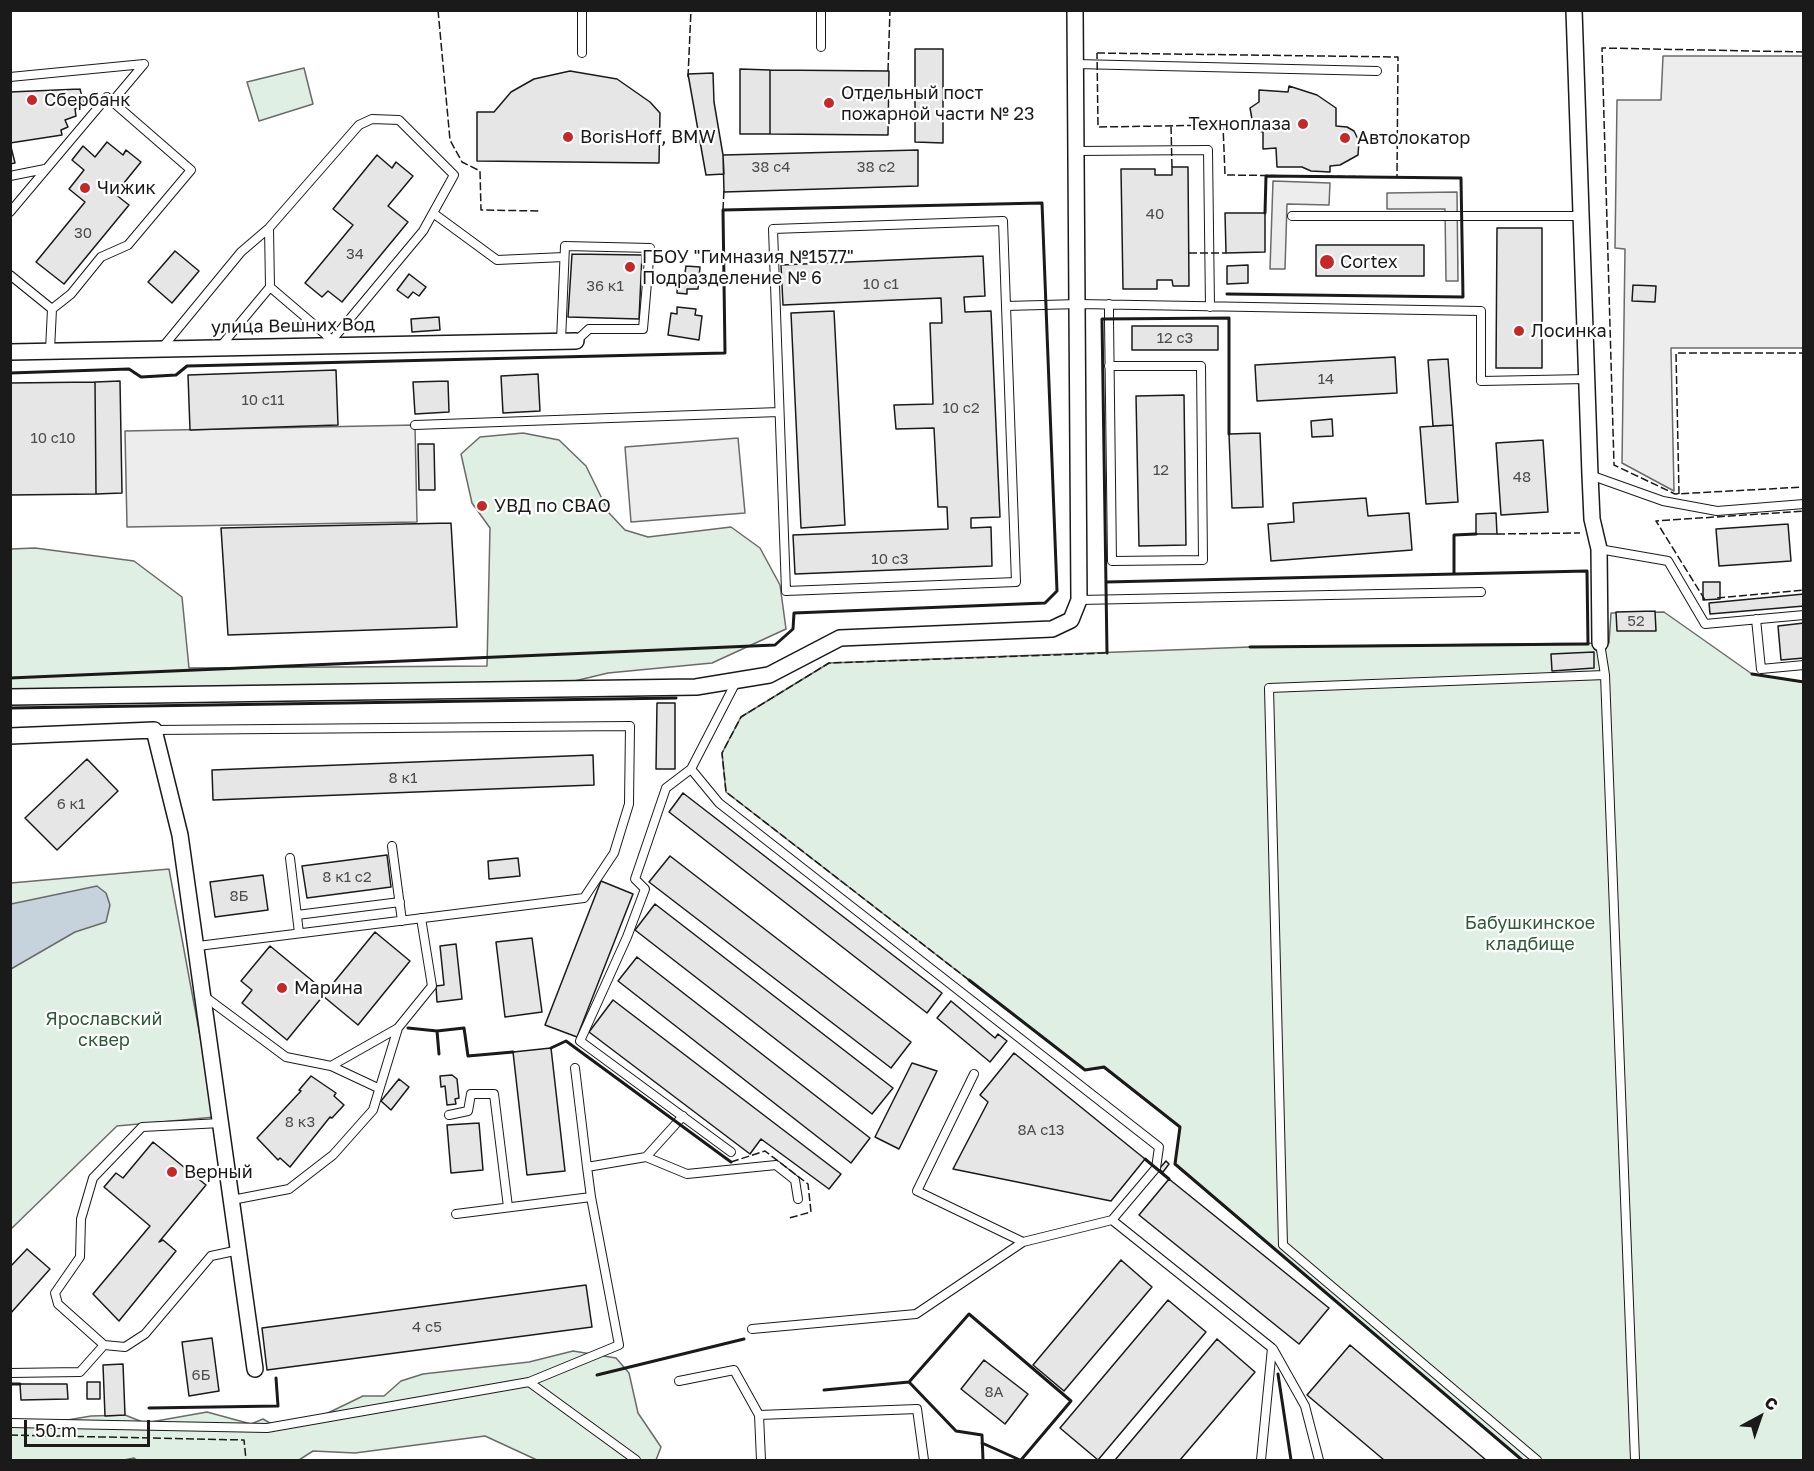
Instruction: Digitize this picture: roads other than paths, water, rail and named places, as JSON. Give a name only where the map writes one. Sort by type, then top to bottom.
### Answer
[{"type":"street","points":[[10,697],[696,687],[769,675],[840,638],[1052,629],[1071,620],[1079,600],[1079,304],[1075,10]]},
{"type":"street","points":[[1574,10],[1590,475],[1592,519],[1599,549],[1600,643]]},
{"type":"street","name":"улица Вешних Вод","points":[[10,352],[330,343],[568,341]]},
{"type":"street","points":[[10,736],[154,730],[180,835],[198,946],[255,1369]]},
{"type":"lane","points":[[582,10],[582,53]]},
{"type":"lane","points":[[821,10],[821,47]]},
{"type":"lane","points":[[10,77],[144,64],[112,102]]},
{"type":"lane","points":[[1076,64],[1377,71]]},
{"type":"lane","points":[[10,212],[106,97],[191,170],[128,245],[101,257],[71,294],[52,309],[50,350]]},
{"type":"lane","points":[[162,349],[241,252],[269,228],[359,125],[372,119],[399,120],[454,175],[423,231],[330,343],[270,287]]},
{"type":"lane","points":[[1077,151],[1208,150],[1210,307]]},
{"type":"lane","points":[[10,176],[45,170]]},
{"type":"lane","points":[[432,213],[497,260],[564,257]]},
{"type":"lane","points":[[1292,216],[1582,216]]},
{"type":"lane","points":[[1003,221],[1006,306],[1016,582],[786,591],[773,230],[1003,221]]},
{"type":"lane","points":[[221,346],[270,287],[269,228]]},
{"type":"lane","points":[[565,246],[650,248],[643,329],[589,329],[568,341],[564,257],[565,246]]},
{"type":"lane","points":[[10,275],[52,309]]},
{"type":"lane","points":[[1109,304],[1109,366],[1112,561],[1203,560],[1200,366],[1109,366]]},
{"type":"lane","points":[[1006,306],[1109,304],[1481,311],[1481,381],[1587,379]]},
{"type":"lane","points":[[415,425],[779,412]]},
{"type":"lane","points":[[1590,475],[1663,501],[1717,511],[1803,504]]},
{"type":"lane","points":[[1599,549],[1668,561],[1705,624],[1803,615]]},
{"type":"lane","points":[[1079,600],[1481,592]]},
{"type":"lane","points":[[1756,619],[1761,669],[1803,665]]},
{"type":"lane","points":[[1600,643],[1605,675],[1635,1461]]},
{"type":"lane","points":[[1537,1461],[1283,1245],[1269,688],[1605,675]]},
{"type":"lane","points":[[731,1152],[580,1041],[627,937],[645,889],[635,879],[666,788],[691,769],[737,680]]},
{"type":"lane","points":[[154,730],[630,726],[629,804],[614,854],[584,898],[198,946]]},
{"type":"lane","points":[[691,769],[718,803],[1159,1147],[1156,1168],[1112,1220],[1023,1242],[916,1314],[752,1329]]},
{"type":"lane","points":[[393,846],[402,921]]},
{"type":"lane","points":[[290,858],[299,933]]},
{"type":"lane","points":[[297,915],[400,902]]},
{"type":"lane","points":[[232,1200],[289,1190],[333,1155],[373,1110],[398,1028],[432,986],[422,918]]},
{"type":"lane","points":[[204,996],[285,1057],[331,1066],[378,1088]]},
{"type":"lane","points":[[331,1066],[398,1028]]},
{"type":"lane","points":[[10,1423],[267,1428],[529,1382],[620,1345],[591,1197],[574,1068]]},
{"type":"lane","points":[[974,1074],[917,1191],[1023,1242]]},
{"type":"lane","points":[[449,1115],[468,1111],[471,1094],[494,1094],[508,1207]]},
{"type":"lane","points":[[646,1157],[683,1116]]},
{"type":"lane","points":[[221,1123],[141,1127],[93,1178],[81,1219],[80,1257],[55,1293],[58,1304],[104,1345],[125,1347],[145,1334],[211,1256],[238,1250]]},
{"type":"lane","points":[[587,1167],[646,1157],[687,1174],[776,1165],[795,1180],[798,1199]]},
{"type":"lane","points":[[456,1214],[591,1197]]},
{"type":"lane","points":[[1112,1220],[1272,1348],[1305,1406],[1319,1461]]},
{"type":"lane","points":[[10,1373],[80,1372],[104,1345]]},
{"type":"lane","points":[[1261,1461],[1272,1348]]},
{"type":"lane","points":[[679,1381],[734,1370],[759,1415],[761,1461]]},
{"type":"lane","points":[[529,1382],[636,1461]]},
{"type":"lane","points":[[759,1415],[917,1409],[924,1461]]},
{"type":"place","name":"Сбербанк","points":[[32,100]]},
{"type":"place","name":"Отдельный пост пожарной части № 23","points":[[829,103]]},
{"type":"place","name":"Техноплаза","points":[[1303,124]]},
{"type":"place","name":"BorisHoff, BMW","points":[[568,137]]},
{"type":"place","name":"Автолокатор","points":[[1345,138]]},
{"type":"place","name":"Чижик","points":[[85,188]]},
{"type":"place","name":"Cortex","points":[[1327,262]]},
{"type":"place","name":"ГБОУ \"Гимназия №1577\" Подразделение № 6","points":[[630,267]]},
{"type":"place","name":"Лосинка","points":[[1519,331]]},
{"type":"place","name":"УВД по СВАО","points":[[482,506]]},
{"type":"place","name":"Марина","points":[[282,988]]},
{"type":"place","name":"Верный","points":[[172,1172]]},
{"type":"park label","name":"Бабушкинское кладбище","points":[[1530,933]]},
{"type":"park label","name":"Ярославский сквер","points":[[104,1029]]}]
